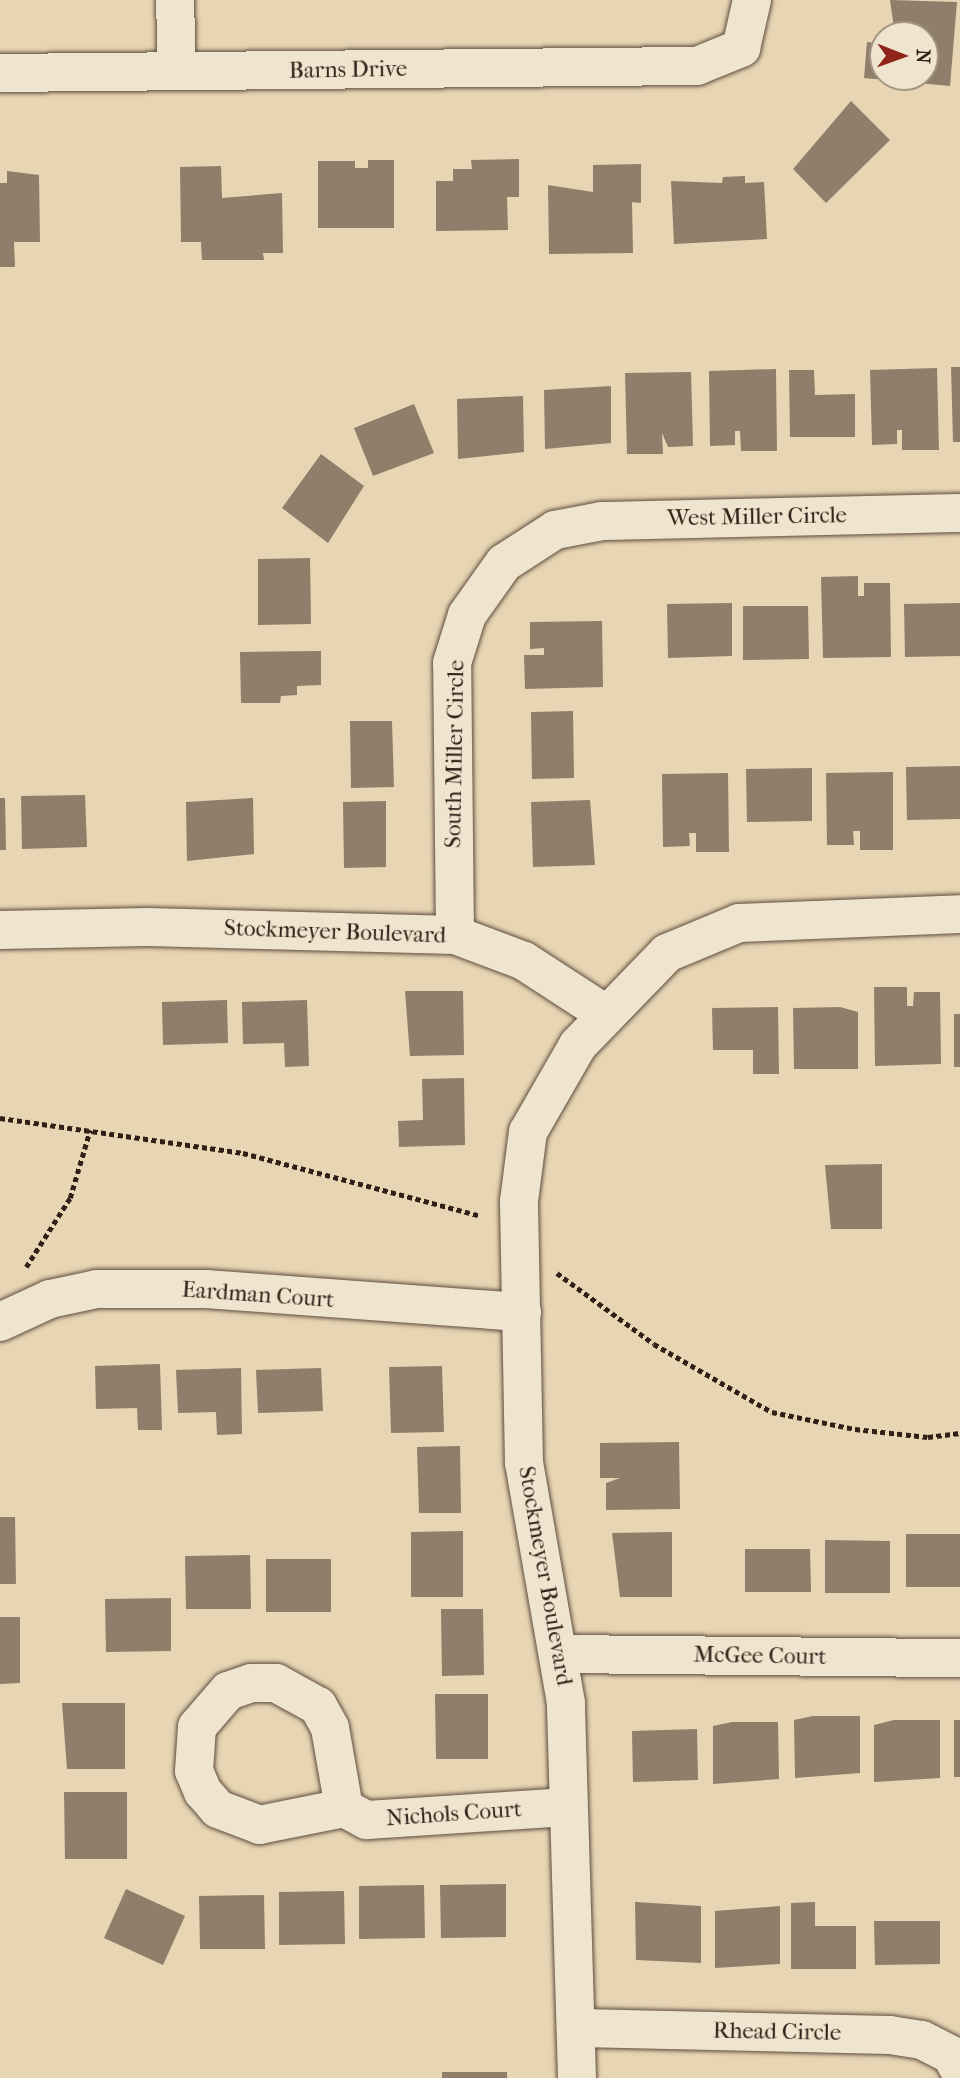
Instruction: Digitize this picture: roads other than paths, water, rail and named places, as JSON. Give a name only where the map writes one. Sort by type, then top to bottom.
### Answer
[{"type":"street","points":[[175,0],[177,71]]},
{"type":"street","name":"Barns Drive","points":[[0,73],[697,66],[741,48],[752,0]]},
{"type":"street","name":"West Miller Circle","points":[[555,530],[602,521],[960,513]]},
{"type":"street","name":"South Miller Circle","points":[[455,935],[452,663],[467,615],[504,564],[555,530]]},
{"type":"street","name":"Stockmeyer Boulevard","points":[[578,2078],[580,2028],[561,1654],[527,1494],[519,1201],[528,1132],[562,1066],[604,1013],[667,953],[739,923],[960,914]]},
{"type":"street","name":"Stockmeyer Boulevard","points":[[0,930],[147,927],[455,935],[524,961],[604,1013]]},
{"type":"street","name":"Eardman Court","points":[[7,1318],[97,1289],[206,1289],[522,1312]]},
{"type":"street","name":"McGee Court","points":[[561,1654],[960,1658]]},
{"type":"street","name":"Nichols Court","points":[[344,1808],[367,1820],[568,1807]]},
{"type":"street","name":"Rhead Circle","points":[[580,2028],[890,2035],[922,2040],[951,2054],[960,2071]]}]
